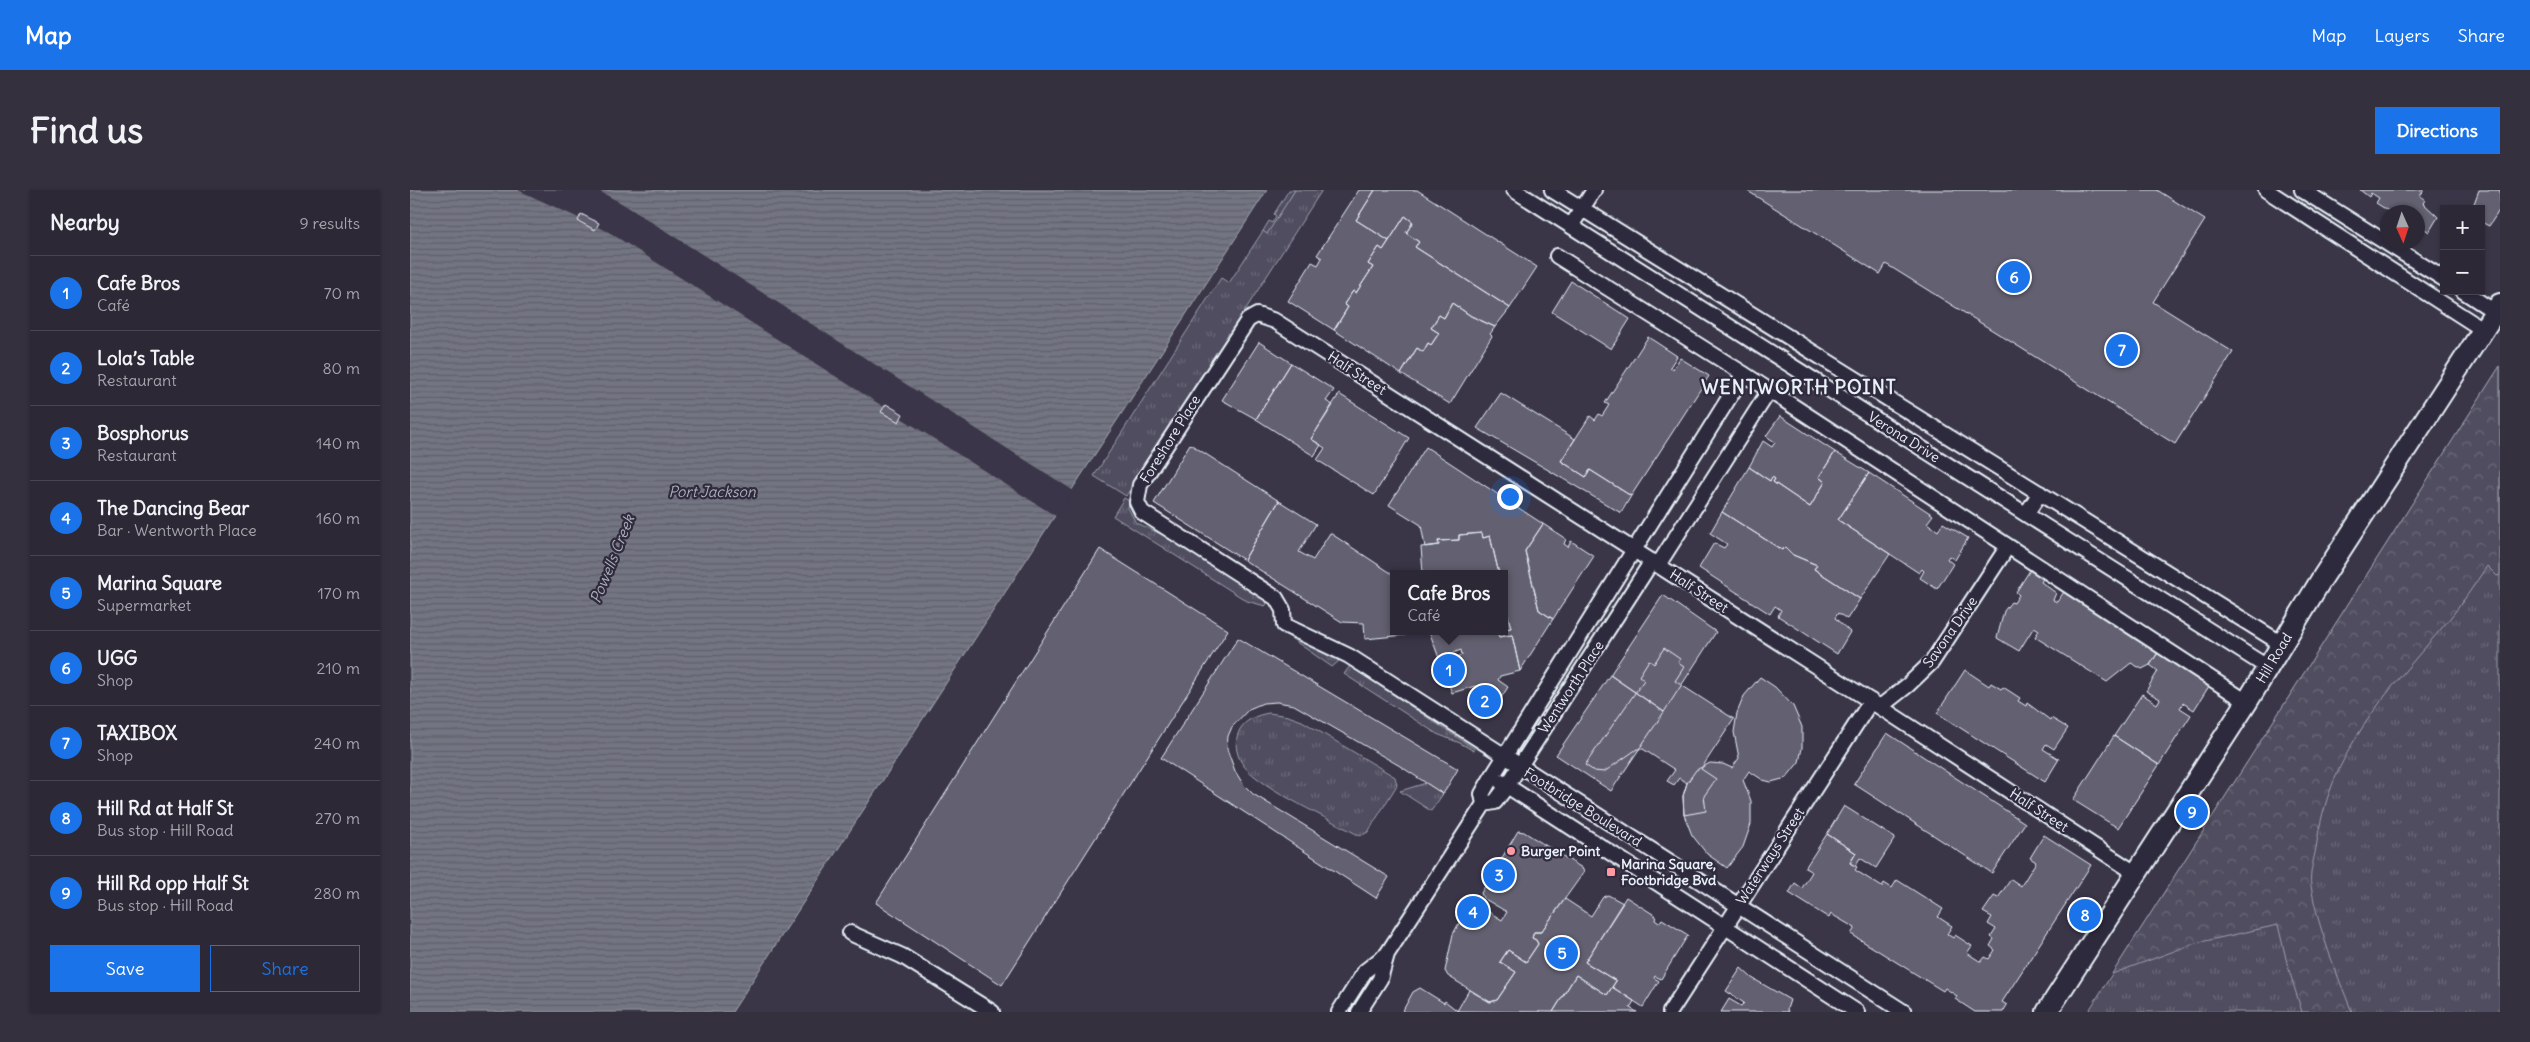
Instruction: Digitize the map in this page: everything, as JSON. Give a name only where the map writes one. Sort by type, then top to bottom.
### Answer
[{"type":"street","name":"Verona Drive","points":[[1514,190],[2268,667]]},
{"type":"street","name":"Verona Drive","points":[[1552,190],[2282,644]]},
{"type":"street","points":[[1571,226],[1594,190]]},
{"type":"street","points":[[2266,190],[2482,329]]},
{"type":"street","points":[[2302,190],[2440,276]]},
{"type":"street","points":[[1557,256],[1744,374],[2248,702]]},
{"type":"street","points":[[2471,295],[2497,308]]},
{"type":"street","name":"Hill Road","points":[[2048,1012],[2248,702],[2282,644],[2497,308]]},
{"type":"street","name":"Half Street","points":[[1257,316],[1275,321],[1876,704],[2137,874]]},
{"type":"street","name":"Foreshore Place","points":[[1257,316],[1248,320],[1240,329],[1140,485],[1137,502],[1138,507],[1146,515],[1276,598],[1283,610],[1284,624]]},
{"type":"street","points":[[1773,354],[1785,334]]},
{"type":"street","name":"Wentworth Place","points":[[1359,1012],[1380,979],[1387,954],[1484,804],[1482,794],[1492,777],[1744,374]]},
{"type":"street","name":"Wentworth Place","points":[[1484,804],[1496,802],[1769,391]]},
{"type":"street","points":[[2026,514],[2040,493]]},
{"type":"street","name":"Savona Drive","points":[[1876,704],[1908,685],[1932,662],[2008,546]]},
{"type":"street","name":"Footbridge Boulevard","points":[[1284,624],[1349,656],[1504,758],[1904,1012]]},
{"type":"street","name":"Waterways Street","points":[[1670,1012],[1738,906],[1876,704]]},
{"type":"street","name":"Footbridge Boulevard","points":[[1492,777],[1857,1012]]},
{"type":"street","points":[[850,933],[902,956],[992,1012]]},
{"type":"street","name":"Wentworth Place","points":[[1339,1012],[1365,970],[1387,954]]},
{"type":"green space","points":[[1289,190],[1295,190],[1267,234],[1263,231],[1269,221],[1272,223],[1276,216],[1274,214]]},
{"type":"green space","points":[[1295,190],[1322,190],[1126,496],[1094,476],[1221,278],[1229,283],[1263,231],[1267,233]]},
{"type":"green space","points":[[2500,366],[2500,1012],[2088,1012],[2112,974]]},
{"type":"green space","points":[[2500,366],[2500,575],[2497,576],[2487,566],[2452,615],[2383,699],[2347,753],[2333,782],[2323,814],[2311,872],[2311,886],[2323,934],[2352,1012],[2302,1012],[2288,967],[2278,925],[2196,943],[2112,974]]},
{"type":"green space","points":[[1124,498],[1129,501],[1128,508],[1136,523],[1170,538],[1266,600],[1267,604],[1265,606],[1247,601],[1113,516]]},
{"type":"green space","points":[[1285,634],[1295,637],[1339,661],[1332,667]]},
{"type":"green space","points":[[1350,666],[1475,749],[1474,751],[1437,734],[1344,674]]},
{"type":"green space","points":[[1269,713],[1288,716],[1302,721],[1395,777],[1397,785],[1368,832],[1360,836],[1316,813],[1281,794],[1253,775],[1244,766],[1236,747],[1240,729],[1250,719]]},
{"type":"green space","points":[[1426,783],[1443,794],[1431,811],[1400,791]]},
{"type":"water","name":"Port Jackson","points":[[410,190],[1267,190],[732,1012],[410,1012]]},
{"type":"pier","points":[[518,190],[597,190],[623,204],[1074,491],[1057,517],[607,231]]},
{"type":"building","points":[[1359,190],[1375,190],[1356,220],[1389,241],[1383,250],[1379,247],[1368,264],[1373,267],[1356,293],[1353,291],[1344,304],[1348,307],[1334,330],[1288,301],[1312,262],[1318,265],[1322,258],[1317,255]]},
{"type":"building","points":[[1375,190],[1417,190],[1537,267],[1510,308],[1415,247],[1419,242],[1406,233],[1413,222],[1405,216],[1389,241],[1356,220]]},
{"type":"building","points":[[1746,190],[2157,190],[2205,220],[2153,302],[2233,352],[2175,444],[1886,264],[1880,274]]},
{"type":"building","points":[[2360,190],[2424,190],[2420,196],[2425,200],[2423,203],[2438,217],[2429,232],[2425,229],[2425,205],[2380,206],[2376,203],[2379,198],[2371,193],[2369,197]]},
{"type":"building","points":[[2479,190],[2500,190],[2500,209],[2489,226],[2485,224],[2485,205],[2473,205]]},
{"type":"building","points":[[581,214],[599,223],[595,230],[578,221]]},
{"type":"building","points":[[1405,216],[1413,222],[1406,233],[1419,242],[1415,247],[1510,308],[1495,327],[1471,316],[1452,303],[1444,318],[1439,315],[1431,328],[1439,333],[1431,345],[1428,343],[1423,352],[1417,348],[1401,374],[1334,330],[1348,307],[1344,304],[1353,291],[1356,293],[1373,267],[1368,264],[1379,247],[1383,250]]},
{"type":"building","points":[[1571,281],[1630,319],[1611,349],[1552,312]]},
{"type":"building","points":[[1452,303],[1471,316],[1495,327],[1490,334],[1492,336],[1450,404],[1401,374],[1417,348],[1423,352],[1428,343],[1431,345],[1439,333],[1431,328],[1439,315],[1444,318]]},
{"type":"building","points":[[1648,337],[1677,356],[1670,367],[1673,369],[1680,358],[1709,376],[1631,496],[1590,470],[1586,477],[1561,461],[1590,416],[1595,420],[1599,414],[1602,416],[1609,405],[1605,403]]},
{"type":"building","points":[[1259,342],[1291,363],[1256,419],[1222,400]]},
{"type":"building","points":[[1291,363],[1334,390],[1326,401],[1333,405],[1311,439],[1321,445],[1314,456],[1256,419]]},
{"type":"building","points":[[1501,393],[1575,439],[1561,461],[1586,477],[1590,470],[1631,496],[1621,513],[1477,428]]},
{"type":"building","points":[[1339,394],[1409,438],[1374,495],[1317,460],[1325,448],[1311,439]]},
{"type":"building","points":[[886,404],[903,414],[899,422],[881,412]]},
{"type":"building","points":[[1780,416],[1835,452],[1819,477],[1825,482],[1810,507],[1773,482],[1775,479],[1772,477],[1770,481],[1749,467],[1763,441],[1772,447],[1775,442],[1766,436]]},
{"type":"building","points":[[1190,444],[1279,501],[1244,560],[1154,503]]},
{"type":"building","points":[[1426,447],[1543,524],[1525,551],[1539,610],[1553,619],[1520,671],[1512,635],[1499,637],[1498,635],[1508,635],[1508,629],[1511,628],[1508,616],[1508,570],[1498,570],[1490,536],[1483,538],[1482,533],[1459,535],[1459,540],[1438,541],[1439,545],[1425,547],[1421,525],[1389,505]]},
{"type":"building","points":[[1835,452],[1869,473],[1838,520],[1890,554],[1860,599],[1814,569],[1817,565],[1793,555],[1785,547],[1782,550],[1722,512],[1749,467],[1770,481],[1772,477],[1775,479],[1773,482],[1810,507],[1825,482],[1819,477]]},
{"type":"building","points":[[1869,473],[1933,515],[1927,523],[1938,531],[1943,523],[1968,538],[1955,560],[1949,556],[1947,559],[1953,564],[1937,589],[1920,578],[1924,571],[1922,569],[1919,573],[1838,520]]},
{"type":"building","points":[[1279,501],[1316,524],[1299,552],[1313,560],[1330,533],[1390,572],[1390,635],[1406,635],[1365,639],[1364,623],[1342,622],[1244,560]]},
{"type":"building","points":[[1722,512],[1782,550],[1785,547],[1793,555],[1817,565],[1814,569],[1860,599],[1847,619],[1838,613],[1835,618],[1850,632],[1837,654],[1778,616],[1781,610],[1775,606],[1770,614],[1699,568],[1714,543],[1724,548],[1727,544],[1710,533]]},
{"type":"building","points":[[1543,524],[1566,539],[1564,544],[1568,547],[1571,541],[1594,556],[1553,619],[1539,610],[1525,551]]},
{"type":"building","points":[[1482,533],[1483,538],[1490,536],[1498,570],[1423,570],[1421,547],[1439,545],[1438,541],[1459,540],[1459,535]]},
{"type":"building","points":[[1100,549],[1228,630],[1002,985],[876,903]]},
{"type":"building","points":[[2032,567],[2045,575],[2041,582],[2056,593],[2053,600],[2057,602],[2066,589],[2159,651],[2150,665],[2142,669],[2131,663],[2107,682],[2035,637],[2039,630],[2034,627],[2019,651],[1997,638],[2004,611],[2011,602],[2014,603],[2019,595],[2016,592]]},
{"type":"building","points":[[1663,595],[1716,632],[1664,712],[1610,675]]},
{"type":"building","points":[[1508,616],[1511,628],[1508,628]]},
{"type":"building","points":[[1430,635],[1498,635],[1499,637],[1512,635],[1520,671],[1500,676],[1498,680],[1508,687],[1492,712],[1471,698],[1477,687],[1475,686],[1452,693],[1441,664],[1462,655],[1461,650],[1439,658]]},
{"type":"building","points":[[1238,638],[1458,769],[1443,794],[1400,766],[1294,705],[1277,702],[1263,703],[1249,709],[1232,727],[1228,736],[1227,749],[1235,771],[1243,784],[1253,794],[1389,877],[1376,898],[1161,758]]},
{"type":"building","points":[[1664,648],[1680,659],[1678,663],[1684,667],[1675,681],[1734,719],[1701,769],[1716,779],[1704,796],[1706,811],[1684,815],[1683,796],[1687,783],[1679,778],[1674,785],[1667,781],[1675,770],[1643,749],[1637,749],[1604,772],[1594,771],[1585,765],[1644,680],[1639,676],[1649,660],[1654,664]]},
{"type":"building","points":[[2159,651],[2211,683],[2194,710],[2183,703],[2180,708],[2191,715],[2159,765],[2114,736],[2142,694],[2157,704],[2160,699],[2146,691],[2158,671],[2150,665]]},
{"type":"building","points":[[1965,670],[1989,686],[1991,683],[2001,689],[2003,687],[2020,698],[2018,701],[2026,706],[2027,703],[2050,720],[2051,718],[2068,728],[2054,749],[2046,744],[2043,749],[2059,759],[2045,782],[1937,713]]},
{"type":"building","points":[[1610,675],[1664,712],[1611,791],[1556,755]]},
{"type":"building","points":[[1760,677],[1775,687],[1793,706],[1802,727],[1802,748],[1799,762],[1786,778],[1771,782],[1763,780],[1749,771],[1743,780],[1751,801],[1751,824],[1743,847],[1727,868],[1707,854],[1692,835],[1684,815],[1683,796],[1687,783],[1696,770],[1710,763],[1723,764],[1732,768],[1739,758],[1734,732],[1737,713],[1744,696]]},
{"type":"building","points":[[1887,733],[2025,823],[1992,873],[1854,784]]},
{"type":"building","points":[[2114,736],[2159,765],[2118,828],[2073,800]]},
{"type":"building","points":[[1844,806],[1895,838],[1876,868],[1860,858],[1855,866],[1850,863],[1856,853],[1827,834]]},
{"type":"building","points":[[1518,831],[1524,832],[1582,868],[1584,872],[1541,932],[1534,932],[1532,938],[1538,944],[1526,962],[1508,950],[1500,962],[1516,972],[1497,1000],[1490,1002],[1448,976],[1445,971],[1453,934],[1468,907],[1476,904],[1502,920],[1507,912],[1483,898],[1481,893]]},
{"type":"building","points":[[1827,834],[1856,853],[1850,863],[1857,867],[1855,870],[1882,887],[1884,883],[1892,888],[1897,880],[1943,909],[1938,917],[1952,926],[1947,934],[1953,938],[1955,935],[1972,946],[1967,953],[1981,962],[1985,957],[1989,959],[1995,950],[1990,946],[1994,939],[1991,937],[1996,929],[1988,924],[1992,917],[1983,912],[1994,896],[1998,898],[2011,879],[2021,886],[2036,862],[2030,858],[2044,835],[2091,865],[2002,1002],[2007,1005],[2003,1012],[1975,1012],[1955,999],[1957,996],[1945,988],[1943,991],[1851,934],[1855,928],[1831,914],[1829,918],[1789,893],[1795,883],[1802,888],[1812,872],[1805,868]]},
{"type":"building","points":[[1608,895],[1623,903],[1585,962],[1616,981],[1607,995],[1576,975],[1553,1012],[1457,1011],[1469,990],[1490,1002],[1497,1000],[1516,972],[1500,962],[1508,950],[1526,962],[1538,944],[1532,938],[1534,932],[1541,932],[1565,899],[1591,916],[1603,897]]},
{"type":"building","points":[[1626,897],[1656,916],[1655,920],[1659,923],[1662,919],[1688,935],[1661,979],[1655,976],[1654,978],[1659,981],[1643,1007],[1612,987],[1616,981],[1585,962]]},
{"type":"building","points":[[1741,968],[1752,978],[1790,1000],[1788,1012],[1721,1012],[1729,999],[1741,1006],[1744,1003],[1726,991]]},
{"type":"building","points":[[1576,975],[1607,995],[1612,987],[1634,1001],[1630,1008],[1637,1012],[1553,1012]]},
{"type":"building","points":[[1420,988],[1444,1003],[1445,1001],[1459,1012],[1402,1012],[1413,992]]},
{"type":"place","name":"UGG","points":[[2014,277]]},
{"type":"place","name":"TAXIBOX","points":[[2122,350]]},
{"type":"place","name":"Cafe Bros","points":[[1449,670]]},
{"type":"place","name":"Lola’s Table","points":[[1485,701]]},
{"type":"place","name":"Hill Rd opp Half St","points":[[2192,812]]},
{"type":"place","name":"Burger Point","points":[[1511,851]]},
{"type":"place","name":"Marina Square, Footbridge Bvd","points":[[1611,872]]},
{"type":"place","name":"Bosphorus","points":[[1499,875]]},
{"type":"place","name":"The Dancing Bear","points":[[1473,912]]},
{"type":"place","name":"Hill Rd at Half St","points":[[2085,915]]},
{"type":"place","name":"Marina Square","points":[[1562,953]]},
{"type":"district","name":"WENTWORTH POINT","points":[[1799,387]]},
{"type":"water label","name":"Powells Creek","points":[[612,559]]}]
